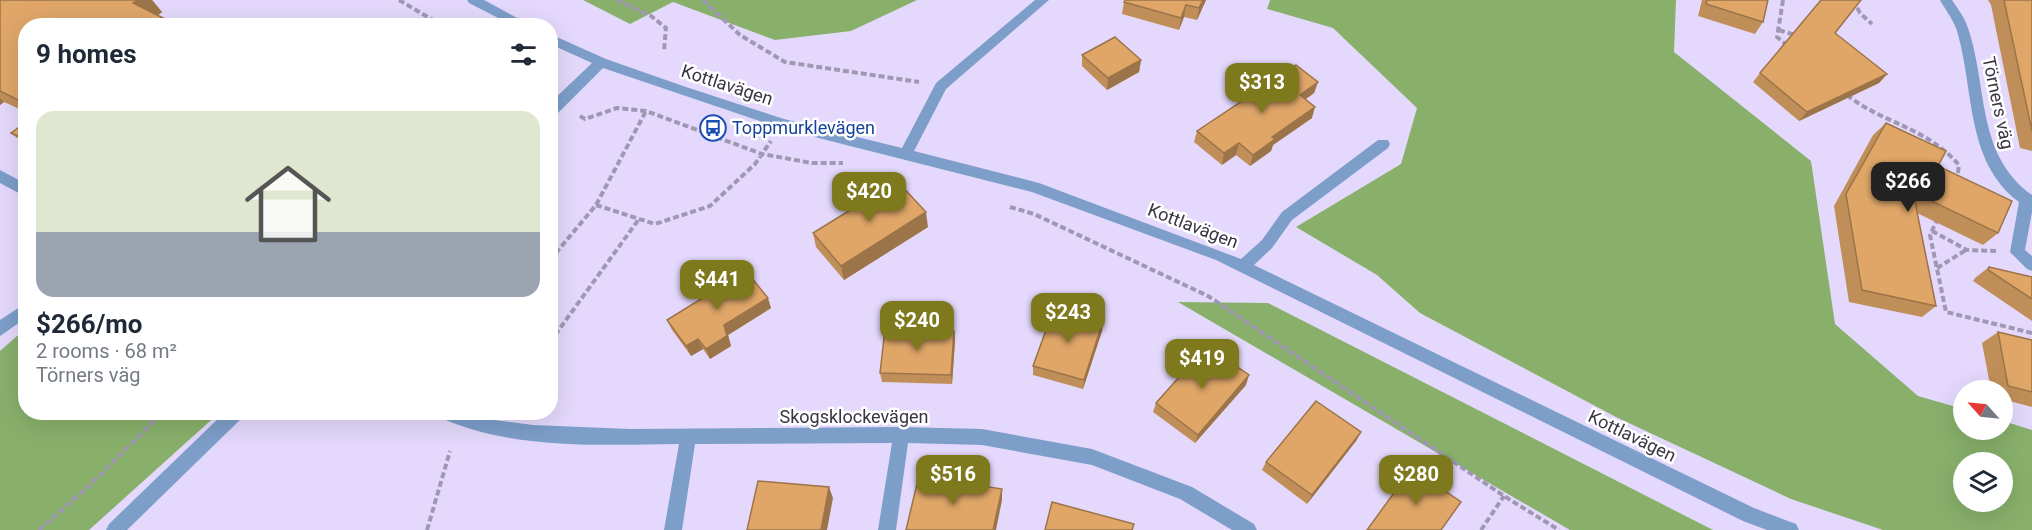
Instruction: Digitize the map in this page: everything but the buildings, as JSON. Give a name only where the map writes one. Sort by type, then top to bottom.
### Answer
[{"type":"street","points":[[473,0],[510,18]]},
{"type":"street","points":[[905,155],[941,86],[1043,0]]},
{"type":"street","name":"Törners väg","points":[[1946,0],[1962,27],[1971,62],[1985,143],[1997,172],[2029,202]]},
{"type":"street","name":"Kottlavägen","points":[[558,42],[601,62],[783,124],[1034,187],[1221,256],[1749,515],[1790,530]]},
{"type":"street","points":[[558,105],[601,62]]},
{"type":"street","points":[[1242,267],[1267,244],[1287,216],[1383,144]]},
{"type":"street","points":[[0,176],[18,186]]},
{"type":"street","points":[[2029,202],[2018,252],[2032,265]]},
{"type":"street","points":[[0,329],[18,315]]},
{"type":"street","points":[[115,530],[229,420]]},
{"type":"street","name":"Skogsklockevägen","points":[[463,420],[533,433],[688,438],[901,435],[982,437],[1092,457],[1186,493],[1248,530]]},
{"type":"street","points":[[887,530],[901,435]]},
{"type":"street","points":[[673,530],[688,438]]},
{"type":"path","points":[[399,0],[429,18]]},
{"type":"path","points":[[617,0],[651,16],[666,28],[664,51]]},
{"type":"path","points":[[703,0],[740,35],[785,62],[941,86]]},
{"type":"path","points":[[1783,0],[1777,37],[1793,50]]},
{"type":"path","points":[[1853,0],[1860,13],[1872,24]]},
{"type":"path","points":[[1779,30],[1800,36]]},
{"type":"path","points":[[1841,90],[1857,103],[1933,140],[1949,151],[1959,165],[1958,177],[1954,186]]},
{"type":"path","points":[[558,109],[585,119],[617,108],[646,111],[762,154],[812,163],[867,163],[878,148]]},
{"type":"path","points":[[558,250],[596,205],[646,111]]},
{"type":"path","points":[[596,205],[655,224],[710,206],[756,164],[783,124]]},
{"type":"path","points":[[1000,204],[1034,214],[1208,296],[1504,496],[1559,530]]},
{"type":"path","points":[[1941,213],[1930,235],[1946,312],[2032,333]]},
{"type":"path","points":[[558,331],[639,219]]},
{"type":"path","points":[[1932,231],[1967,250],[2018,252]]},
{"type":"path","points":[[1937,268],[1967,250]]},
{"type":"path","points":[[39,530],[89,486],[155,420]]},
{"type":"path","points":[[427,530],[450,451]]},
{"type":"path","points":[[1480,530],[1504,496]]},
{"type":"green space","points":[[583,0],[917,0],[851,31],[775,40],[673,2],[630,24]]},
{"type":"green space","points":[[1270,0],[1676,0],[1674,52],[1811,161],[1835,324],[1918,396],[1953,406],[1953,440],[2013,440],[2013,424],[2032,430],[2032,530],[1883,530],[1791,499],[1616,417],[1420,313],[1377,275],[1296,227],[1401,164],[1417,108],[1333,28],[1267,9]]},
{"type":"green space","points":[[1178,302],[1268,303],[1713,530],[1570,530]]},
{"type":"green space","points":[[18,335],[18,420],[211,420],[89,530],[0,530],[0,351]]},
{"type":"place","name":"Toppmurklevägen","points":[[713,128]]}]
